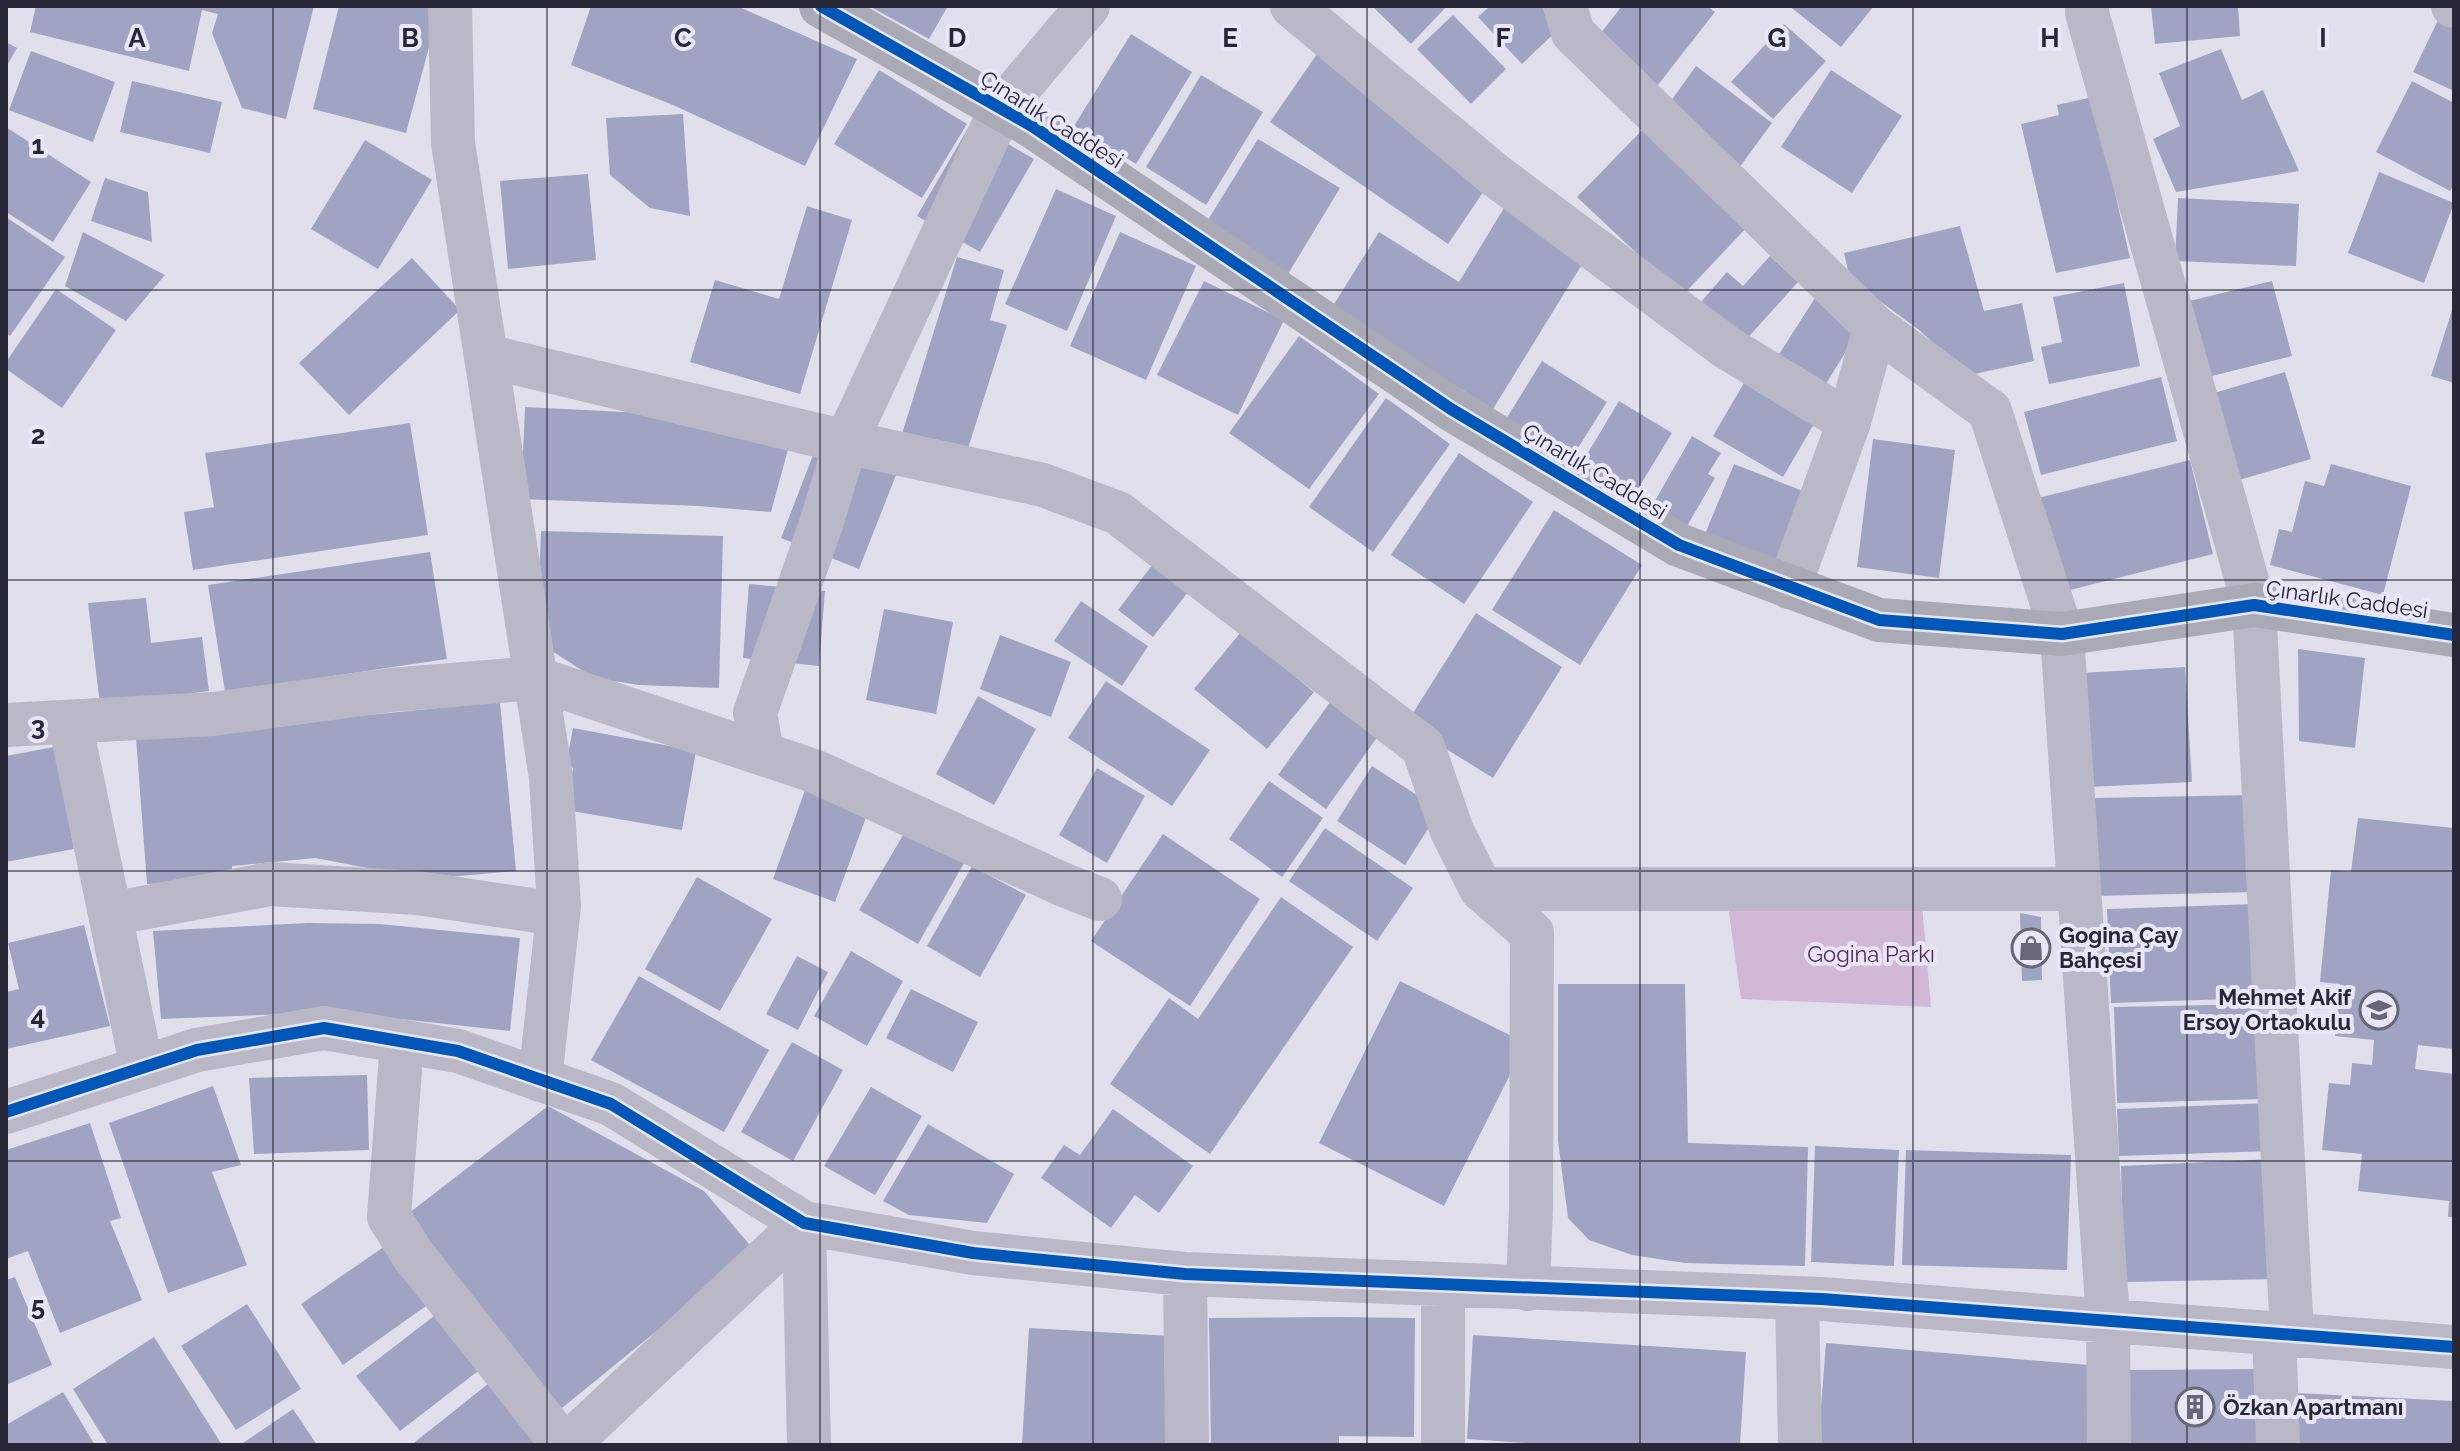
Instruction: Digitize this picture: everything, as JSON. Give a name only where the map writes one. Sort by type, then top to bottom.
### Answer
[{"type":"street","points":[[450,6],[453,143],[551,778],[557,914],[540,1080]]},
{"type":"street","name":"Çınarlık Caddesi","points":[[821,6],[1032,126],[1451,409],[1679,545],[1879,620],[2062,634],[2254,605],[2454,635]]},
{"type":"street","points":[[762,753],[755,713],[821,524],[846,442],[1001,109],[1088,6]]},
{"type":"street","points":[[1292,6],[1507,184],[1726,347],[1849,422]]},
{"type":"street","points":[[1565,6],[1573,33],[1875,327],[1990,411],[2062,634],[2108,1320],[2109,1445]]},
{"type":"street","points":[[2087,6],[2254,605],[2283,1333],[2278,1445]]},
{"type":"street","points":[[1789,587],[1849,422],[1875,327]]},
{"type":"street","points":[[486,356],[846,442],[1043,485],[1118,513],[1423,747],[1452,831],[1481,889],[1532,933],[1528,1289]]},
{"type":"street","points":[[6,725],[213,714],[391,690],[535,678],[814,771],[1100,899]]},
{"type":"street","points":[[70,722],[142,1068]]},
{"type":"street","points":[[110,914],[270,884],[418,893],[557,914]]},
{"type":"street","points":[[1481,889],[2079,889]]},
{"type":"street","points":[[6,1112],[197,1050],[324,1028],[458,1051],[611,1104],[804,1223],[973,1253],[1185,1274],[1797,1298],[2454,1347]]},
{"type":"street","points":[[402,1042],[389,1217],[413,1255],[565,1445],[804,1223]]},
{"type":"street","points":[[804,1223],[809,1445]]},
{"type":"street","points":[[1185,1274],[1187,1445]]},
{"type":"street","points":[[1443,1285],[1443,1445]]},
{"type":"street","points":[[1797,1298],[1800,1445]]},
{"type":"green space","name":"Gogina Parkı","points":[[1727,899],[1922,905],[1931,1007],[1741,999]]},
{"type":"building","points":[[36,6],[314,6],[286,119],[242,108],[212,33],[218,14],[202,10],[189,71],[30,32]]},
{"type":"building","points":[[339,6],[440,6],[406,133],[313,109]]},
{"type":"building","points":[[591,6],[737,6],[857,59],[805,166],[673,105],[571,65]]},
{"type":"building","points":[[869,6],[948,6],[929,39]]},
{"type":"building","points":[[1372,6],[1447,6],[1411,44]]},
{"type":"building","points":[[1490,6],[1541,6],[1561,27],[1522,64],[1478,17]]},
{"type":"building","points":[[1622,6],[1707,6],[1715,12],[1654,90],[1593,43]]},
{"type":"building","points":[[1789,6],[1874,6],[1841,47]]},
{"type":"building","points":[[2151,6],[2238,6],[2240,36],[2155,44]]},
{"type":"building","points":[[1453,15],[1506,69],[1471,104],[1417,49]]},
{"type":"building","points":[[2440,16],[2454,22],[2454,91],[2413,72]]},
{"type":"building","points":[[1784,24],[1826,61],[1773,119],[1731,82]]},
{"type":"building","points":[[1131,34],[1192,72],[1136,164],[1074,126]]},
{"type":"building","points":[[6,42],[17,48],[6,67]]},
{"type":"building","points":[[2221,49],[2242,100],[2263,90],[2299,171],[2176,192],[2153,139],[2180,126],[2159,73]]},
{"type":"building","points":[[31,51],[115,82],[93,142],[9,110]]},
{"type":"building","points":[[1317,54],[1494,176],[1448,244],[1270,122]]},
{"type":"building","points":[[1696,66],[1772,123],[1739,168],[1663,112]]},
{"type":"building","points":[[879,70],[967,124],[922,198],[834,144]]},
{"type":"building","points":[[1831,70],[1902,116],[1852,193],[1781,147]]},
{"type":"building","points":[[1201,75],[1263,112],[1206,205],[1146,167]]},
{"type":"building","points":[[132,81],[222,102],[210,153],[120,132]]},
{"type":"building","points":[[2412,81],[2454,103],[2454,184],[2450,191],[2376,152]]},
{"type":"building","points":[[2093,97],[2130,258],[2056,273],[2021,124],[2059,115],[2057,105]]},
{"type":"building","points":[[683,114],[690,216],[650,208],[610,175],[606,118]]},
{"type":"building","points":[[971,123],[1034,159],[980,252],[917,216]]},
{"type":"building","points":[[1647,125],[1749,225],[1682,296],[1577,197]]},
{"type":"building","points":[[6,127],[91,182],[53,242],[6,212]]},
{"type":"building","points":[[1258,139],[1340,188],[1288,274],[1206,223]]},
{"type":"building","points":[[365,140],[432,180],[378,269],[311,229]]},
{"type":"building","points":[[2379,172],[2454,203],[2424,283],[2348,253]]},
{"type":"building","points":[[588,174],[596,260],[508,269],[500,181]]},
{"type":"building","points":[[105,178],[148,192],[152,242],[91,221]]},
{"type":"building","points":[[1056,189],[1116,216],[1067,331],[1005,304]]},
{"type":"building","points":[[2178,198],[2299,204],[2296,266],[2175,261]]},
{"type":"building","points":[[1507,203],[1589,253],[1493,409],[1331,309],[1379,232],[1459,282]]},
{"type":"building","points":[[807,206],[852,220],[800,394],[690,362],[715,280],[779,299]]},
{"type":"building","points":[[6,217],[65,257],[10,336],[6,333]]},
{"type":"building","points":[[1960,226],[1984,311],[2022,303],[2034,361],[1970,375],[1919,330],[1850,279],[1844,253]]},
{"type":"building","points":[[83,232],[165,275],[126,321],[65,286]]},
{"type":"building","points":[[1120,232],[1196,266],[1146,380],[1070,346]]},
{"type":"building","points":[[1770,256],[1798,282],[1744,342],[1700,303],[1727,272],[1743,286]]},
{"type":"building","points":[[957,257],[1004,270],[990,320],[1007,325],[965,458],[901,437]]},
{"type":"building","points":[[412,258],[460,310],[349,415],[299,363]]},
{"type":"building","points":[[1204,281],[1284,320],[1238,415],[1157,375]]},
{"type":"building","points":[[2272,281],[2292,356],[2208,377],[2189,301]]},
{"type":"building","points":[[2124,283],[2140,366],[2049,384],[2041,347],[2062,342],[2053,297]]},
{"type":"building","points":[[56,289],[116,330],[62,408],[6,369],[6,362]]},
{"type":"building","points":[[1815,298],[1861,327],[1824,387],[1776,359]]},
{"type":"building","points":[[2454,304],[2454,383],[2431,376]]},
{"type":"building","points":[[1299,336],[1379,394],[1309,489],[1229,433]]},
{"type":"building","points":[[1542,361],[1607,402],[1571,459],[1506,419]]},
{"type":"building","points":[[2285,372],[2311,459],[2239,480],[2214,393]]},
{"type":"building","points":[[1748,376],[1818,417],[1783,477],[1713,436]]},
{"type":"building","points":[[2161,377],[2177,441],[2041,475],[2024,412]]},
{"type":"building","points":[[1386,398],[1450,444],[1373,552],[1309,507]]},
{"type":"building","points":[[1619,401],[1672,433],[1633,497],[1580,466]]},
{"type":"building","points":[[525,407],[703,416],[789,446],[771,512],[521,499]]},
{"type":"building","points":[[410,423],[428,535],[193,570],[184,512],[214,507],[205,453]]},
{"type":"building","points":[[1692,436],[1721,453],[1708,474],[1715,478],[1687,526],[1652,506]]},
{"type":"building","points":[[1873,439],[1955,450],[1939,578],[1857,567]]},
{"type":"building","points":[[817,445],[896,475],[859,569],[781,538]]},
{"type":"building","points":[[1459,453],[1533,502],[1464,604],[1391,555]]},
{"type":"building","points":[[2190,460],[2213,554],[2062,592],[2038,498]]},
{"type":"building","points":[[1734,464],[1808,493],[1779,564],[1705,534]]},
{"type":"building","points":[[2331,464],[2411,486],[2383,595],[2270,565],[2279,529],[2292,532],[2305,481],[2324,486]]},
{"type":"building","points":[[1554,510],[1642,565],[1580,665],[1492,610]]},
{"type":"building","points":[[541,531],[723,536],[719,688],[639,685],[594,678],[541,644],[538,610]]},
{"type":"building","points":[[430,552],[447,659],[225,692],[208,585]]},
{"type":"building","points":[[1156,560],[1192,587],[1153,637],[1118,610]]},
{"type":"building","points":[[749,584],[825,591],[819,666],[743,658]]},
{"type":"building","points":[[146,598],[151,643],[202,637],[209,691],[100,705],[88,603]]},
{"type":"building","points":[[1081,601],[1148,646],[1122,686],[1054,641]]},
{"type":"building","points":[[884,609],[953,622],[936,714],[866,700]]},
{"type":"building","points":[[1476,613],[1562,667],[1493,778],[1406,724]]},
{"type":"building","points":[[1241,632],[1314,692],[1267,749],[1194,689]]},
{"type":"building","points":[[1000,635],[1071,662],[1051,717],[980,689]]},
{"type":"building","points":[[2298,649],[2365,658],[2355,748],[2299,741]]},
{"type":"building","points":[[2185,667],[2192,782],[2088,787],[2081,673]]},
{"type":"building","points":[[1106,681],[1210,750],[1172,806],[1068,738]]},
{"type":"building","points":[[978,696],[1036,729],[994,805],[936,774]]},
{"type":"building","points":[[1333,698],[1381,732],[1326,809],[1278,775]]},
{"type":"building","points":[[500,702],[516,871],[425,879],[315,858],[232,866],[232,879],[147,884],[136,738]]},
{"type":"building","points":[[573,728],[696,751],[682,830],[566,810],[573,768],[566,765]]},
{"type":"building","points":[[54,747],[74,849],[6,862],[6,756]]},
{"type":"building","points":[[1372,766],[1440,810],[1405,865],[1337,821]]},
{"type":"building","points":[[1097,768],[1145,796],[1107,863],[1059,835]]},
{"type":"building","points":[[809,779],[872,801],[835,902],[773,879]]},
{"type":"building","points":[[1269,781],[1323,818],[1282,877],[1229,839]]},
{"type":"building","points":[[2253,795],[2256,892],[2094,896],[2092,798]]},
{"type":"building","points":[[2358,818],[2454,828],[2454,1049],[2418,1045],[2415,1069],[2454,1074],[2454,1217],[2448,1217],[2449,1201],[2358,1191],[2362,1154],[2322,1150],[2329,1083],[2350,1085],[2352,1063],[2372,1065],[2374,1040],[2335,1036],[2340,984],[2320,982],[2331,870],[2351,872]]},
{"type":"building","points":[[909,825],[967,858],[918,944],[859,910]]},
{"type":"building","points":[[1325,828],[1413,888],[1377,941],[1289,881]]},
{"type":"building","points":[[1163,834],[1260,899],[1190,1006],[1091,941]]},
{"type":"building","points":[[972,866],[1026,895],[980,977],[927,946]]},
{"type":"building","points":[[697,877],[772,919],[720,1011],[645,969]]},
{"type":"building","points":[[1281,897],[1353,947],[1210,1154],[1110,1084],[1169,998],[1198,1019]]},
{"type":"building","points":[[2256,904],[2260,998],[2111,1003],[2107,909]]},
{"type":"building","name":"Gogina Çay Bahçesi","points":[[2020,913],[2041,917],[2042,980],[2022,981]]},
{"type":"building","points":[[308,923],[380,924],[520,938],[510,1031],[373,1016],[310,1013],[161,1019],[153,931]]},
{"type":"building","points":[[84,925],[110,1026],[6,1049],[6,992],[19,989],[8,943]]},
{"type":"building","points":[[851,951],[903,981],[867,1046],[814,1016]]},
{"type":"building","points":[[797,956],[828,972],[798,1030],[766,1014]]},
{"type":"building","points":[[639,976],[769,1050],[724,1132],[591,1060]]},
{"type":"building","points":[[1400,981],[1526,1043],[1444,1206],[1319,1143]]},
{"type":"building","points":[[1558,984],[1685,984],[1688,1143],[1808,1147],[1805,1266],[1685,1263],[1632,1255],[1589,1240],[1568,1218],[1558,1141]]},
{"type":"building","points":[[911,989],[978,1022],[953,1072],[886,1038]]},
{"type":"building","points":[[2261,1004],[2263,1099],[2117,1103],[2114,1007]]},
{"type":"building","points":[[792,1042],[843,1070],[793,1161],[741,1132]]},
{"type":"building","points":[[367,1075],[369,1150],[254,1154],[249,1078]]},
{"type":"building","points":[[213,1086],[241,1165],[212,1172],[247,1265],[168,1293],[109,1123]]},
{"type":"building","points":[[871,1087],[922,1116],[875,1195],[824,1166]]},
{"type":"building","points":[[2270,1103],[2272,1151],[2119,1156],[2117,1109]]},
{"type":"building","points":[[548,1106],[704,1191],[755,1251],[557,1412],[405,1216]]},
{"type":"building","points":[[1113,1109],[1193,1166],[1159,1213],[1135,1195],[1111,1228],[1041,1178],[1064,1145],[1080,1155]]},
{"type":"building","points":[[90,1123],[121,1218],[110,1221],[142,1300],[60,1333],[28,1251],[6,1259],[6,1150]]},
{"type":"building","points":[[928,1124],[1014,1174],[987,1223],[909,1215],[883,1201]]},
{"type":"building","points":[[1815,1146],[1899,1150],[1894,1266],[1811,1262]]},
{"type":"building","points":[[1906,1150],[2071,1155],[2067,1270],[1902,1265]]},
{"type":"building","points":[[2274,1159],[2276,1279],[2124,1282],[2121,1166]]},
{"type":"building","points":[[391,1242],[433,1301],[343,1365],[301,1304]]},
{"type":"building","points":[[15,1277],[52,1365],[6,1385],[6,1280]]},
{"type":"building","points":[[247,1304],[301,1389],[236,1430],[181,1346]]},
{"type":"building","points":[[438,1313],[482,1368],[400,1431],[356,1376]]},
{"type":"building","points":[[1209,1318],[1415,1318],[1414,1437],[1339,1436],[1339,1445],[1211,1445]]},
{"type":"building","points":[[1029,1328],[1171,1336],[1165,1445],[1022,1444]]},
{"type":"building","points":[[1473,1335],[1746,1352],[1740,1445],[1554,1445],[1467,1439]]},
{"type":"building","points":[[154,1337],[222,1445],[108,1445],[73,1389]]},
{"type":"building","points":[[1826,1343],[2101,1366],[2094,1445],[1818,1445]]},
{"type":"building","name":"Özkan Apartmanı","points":[[2263,1369],[2264,1445],[2127,1445],[2127,1370]]},
{"type":"building","points":[[499,1375],[539,1445],[411,1445],[449,1415]]},
{"type":"building","points":[[63,1392],[95,1445],[6,1445],[6,1425]]},
{"type":"building","points":[[2296,1393],[2454,1401],[2454,1445],[2294,1445]]},
{"type":"building","points":[[293,1409],[317,1445],[240,1445]]},
{"type":"cycle path","points":[[821,6],[1032,126],[1451,409],[1679,545],[1879,620],[2062,634],[2254,605],[2454,635]]},
{"type":"cycle path","points":[[6,1112],[197,1050],[324,1028],[458,1051],[611,1104],[804,1223],[973,1253],[1185,1274],[1822,1299],[2454,1347]]},
{"type":"place","name":"Gogina Çay Bahçesi","points":[[2031,948]]},
{"type":"place","name":"Mehmet Akif Ersoy Ortaokulu","points":[[2379,1010]]},
{"type":"place","name":"Özkan Apartmanı","points":[[2195,1407]]}]
